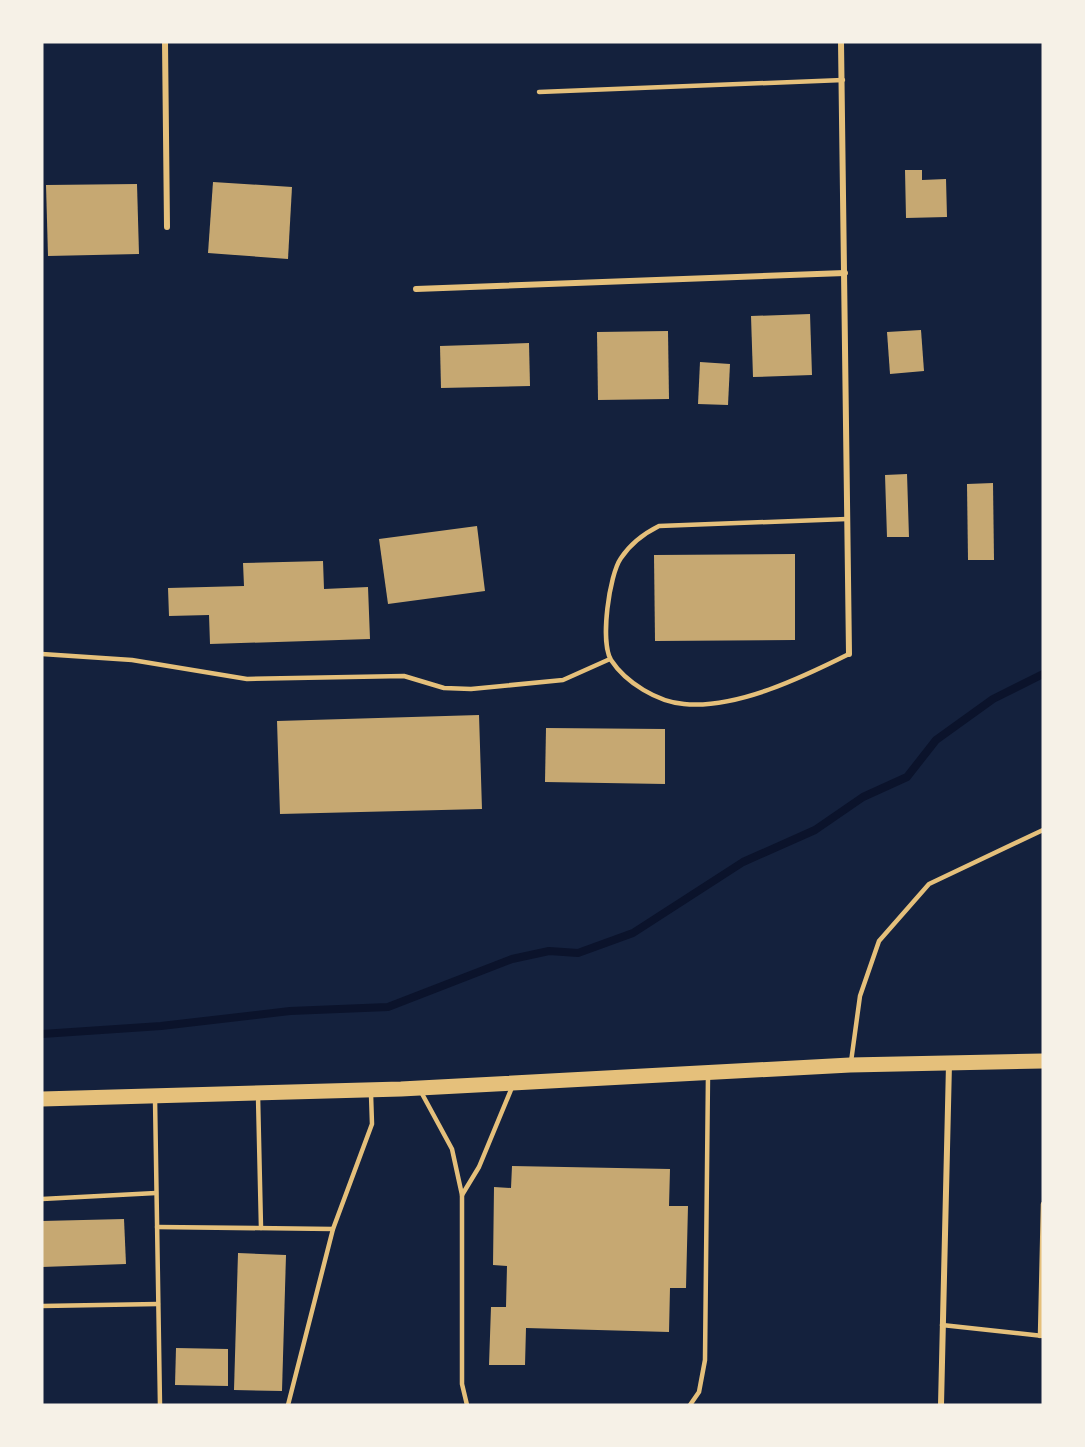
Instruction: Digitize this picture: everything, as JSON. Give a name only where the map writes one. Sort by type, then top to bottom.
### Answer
[{"type":"main road","points":[[42,1099],[371,1090],[850,1065],[1043,1061]]},
{"type":"street","points":[[165,42],[167,227]]},
{"type":"street","points":[[841,42],[849,654]]},
{"type":"street","points":[[416,289],[845,273]]},
{"type":"street","points":[[941,1405],[949,1063]]},
{"type":"lane","points":[[539,92],[843,80]]},
{"type":"lane","points":[[847,519],[659,526],[641,534],[620,559],[607,605],[606,634],[610,659],[639,687],[661,699],[685,704],[730,701],[810,674],[849,654]]},
{"type":"lane","points":[[42,654],[132,660],[247,679],[404,676],[444,688],[471,689],[563,680],[610,659]]},
{"type":"lane","points":[[850,1065],[861,996],[879,941],[929,884],[1043,830]]},
{"type":"lane","points":[[690,1405],[699,1392],[705,1360],[708,1072]]},
{"type":"lane","points":[[462,1194],[479,1167],[514,1083]]},
{"type":"lane","points":[[418,1088],[452,1149],[462,1194],[462,1384],[467,1405]]},
{"type":"lane","points":[[288,1405],[333,1229],[372,1124],[371,1090]]},
{"type":"lane","points":[[258,1093],[261,1228]]},
{"type":"lane","points":[[155,1095],[160,1405]]},
{"type":"lane","points":[[42,1199],[156,1193]]},
{"type":"lane","points":[[942,1325],[1041,1336],[1043,1204]]},
{"type":"lane","points":[[157,1227],[333,1229]]},
{"type":"lane","points":[[42,1306],[158,1304]]},
{"type":"building","points":[[905,170],[922,170],[922,180],[946,179],[947,217],[906,218]]},
{"type":"building","points":[[213,182],[292,187],[288,259],[208,253]]},
{"type":"building","points":[[137,184],[139,254],[48,256],[46,185]]},
{"type":"building","points":[[810,314],[812,375],[753,377],[751,316]]},
{"type":"building","points":[[921,330],[924,371],[890,374],[887,332]]},
{"type":"building","points":[[668,331],[669,399],[598,400],[597,332]]},
{"type":"building","points":[[529,343],[530,386],[441,388],[440,346]]},
{"type":"building","points":[[700,362],[730,364],[728,405],[698,404]]},
{"type":"building","points":[[907,474],[909,537],[887,537],[885,475]]},
{"type":"building","points":[[993,483],[994,560],[968,560],[967,484]]},
{"type":"building","points":[[477,526],[485,591],[388,604],[379,539]]},
{"type":"building","points":[[795,554],[795,640],[655,641],[654,555]]},
{"type":"building","points":[[323,561],[324,589],[368,587],[370,639],[210,644],[209,615],[169,616],[168,588],[244,586],[243,563]]},
{"type":"building","points":[[479,715],[482,809],[280,814],[277,721]]},
{"type":"building","points":[[546,728],[665,729],[665,784],[545,782]]},
{"type":"building","points":[[512,1166],[670,1169],[669,1206],[688,1206],[686,1288],[670,1288],[669,1332],[526,1328],[525,1365],[489,1365],[491,1307],[506,1307],[507,1266],[493,1265],[494,1187],[511,1188]]},
{"type":"building","points":[[124,1219],[126,1264],[42,1267],[42,1221]]},
{"type":"building","points":[[238,1253],[286,1255],[282,1391],[234,1390]]},
{"type":"building","points":[[176,1348],[228,1349],[228,1386],[175,1385]]},
{"type":"waterway","points":[[42,1034],[161,1026],[290,1011],[388,1007],[512,959],[549,951],[578,953],[633,933],[743,862],[815,830],[863,797],[907,777],[936,740],[993,699],[1043,674]]}]
